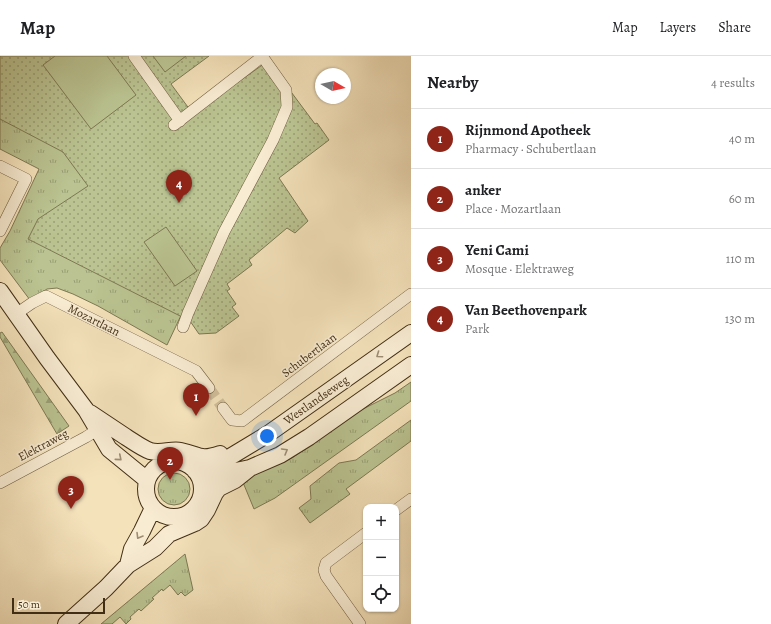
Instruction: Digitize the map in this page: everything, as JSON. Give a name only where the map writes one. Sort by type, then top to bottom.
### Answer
[{"type":"main road","points":[[0,291],[86,410],[109,449],[147,480]]},
{"type":"main road","name":"Westlandseweg","points":[[199,478],[268,434],[411,333]]},
{"type":"main road","points":[[199,478],[250,468],[280,455],[309,437],[411,365]]},
{"type":"main road","points":[[86,410],[134,443],[149,450],[160,452],[170,450],[181,451],[200,458],[206,458],[244,448]]},
{"type":"main road","points":[[97,430],[156,467]]},
{"type":"main road","points":[[179,461],[190,466],[199,478],[201,498],[194,510],[182,516],[169,517],[160,514],[153,508],[146,495],[147,480],[151,473],[156,467],[167,462],[179,461]]},
{"type":"main road","points":[[66,624],[106,588],[128,565],[146,555],[169,534],[201,519],[208,510],[215,493],[219,488],[235,480],[250,468]]},
{"type":"main road","points":[[128,565],[132,549],[153,508]]},
{"type":"main road","points":[[146,555],[154,538],[169,517]]},
{"type":"street","points":[[134,56],[177,123],[262,56],[286,90]]},
{"type":"street","points":[[183,327],[188,312],[224,232],[273,140],[287,107],[286,74]]},
{"type":"street","points":[[0,166],[26,179],[0,231]]},
{"type":"street","name":"Schubertlaan","points":[[223,408],[232,420],[242,421],[411,294]]},
{"type":"street","name":"Mozartlaan","points":[[16,314],[32,303],[46,296],[196,371],[208,388]]},
{"type":"street","name":"Elektraweg","points":[[0,483],[97,430]]},
{"type":"street","points":[[399,508],[411,499]]},
{"type":"street","points":[[360,624],[326,576],[324,570],[326,564],[363,535]]},
{"type":"green space","points":[[0,56],[184,309],[167,345],[98,306],[57,288],[47,289],[30,300],[0,260],[0,248],[10,231],[39,169],[0,149]]},
{"type":"green space","points":[[0,56],[209,56],[171,84],[193,114],[268,61],[315,124],[317,123],[329,140],[279,178],[308,221],[295,233],[287,228],[249,260],[252,265],[227,284],[230,289],[227,291],[236,304],[232,307],[239,316],[216,333],[199,334],[190,321],[28,239],[38,219],[88,186],[63,152],[0,119]]},
{"type":"green space","points":[[55,56],[107,56],[136,95],[91,129],[43,65]]},
{"type":"green space","points":[[153,56],[186,56],[165,72]]},
{"type":"green space","points":[[166,227],[197,271],[175,286],[144,242]]},
{"type":"green space","points":[[2,332],[69,426],[57,434],[0,337],[0,333]]},
{"type":"green space","points":[[411,382],[411,401],[275,498],[254,509],[242,480],[292,458],[361,410],[395,393]]},
{"type":"green space","points":[[411,420],[411,441],[346,489],[350,494],[310,523],[299,508],[311,499],[310,486],[339,463],[356,460]]},
{"type":"green space","points":[[174,473],[185,478],[190,489],[185,500],[174,505],[163,500],[158,489],[163,478]]},
{"type":"green space","points":[[185,554],[193,590],[185,596],[181,592],[178,595],[170,585],[163,591],[162,589],[141,611],[139,609],[130,617],[131,619],[126,624],[120,617],[112,624],[101,624]]},
{"type":"tunnel","points":[[209,388],[223,408]]},
{"type":"place","name":"Van Beethovenpark","points":[[179,203]]},
{"type":"place","name":"Rijnmond Apotheek","points":[[196,416]]},
{"type":"place","name":"anker","points":[[170,480]]},
{"type":"place","name":"Yeni Cami","points":[[71,509]]}]
